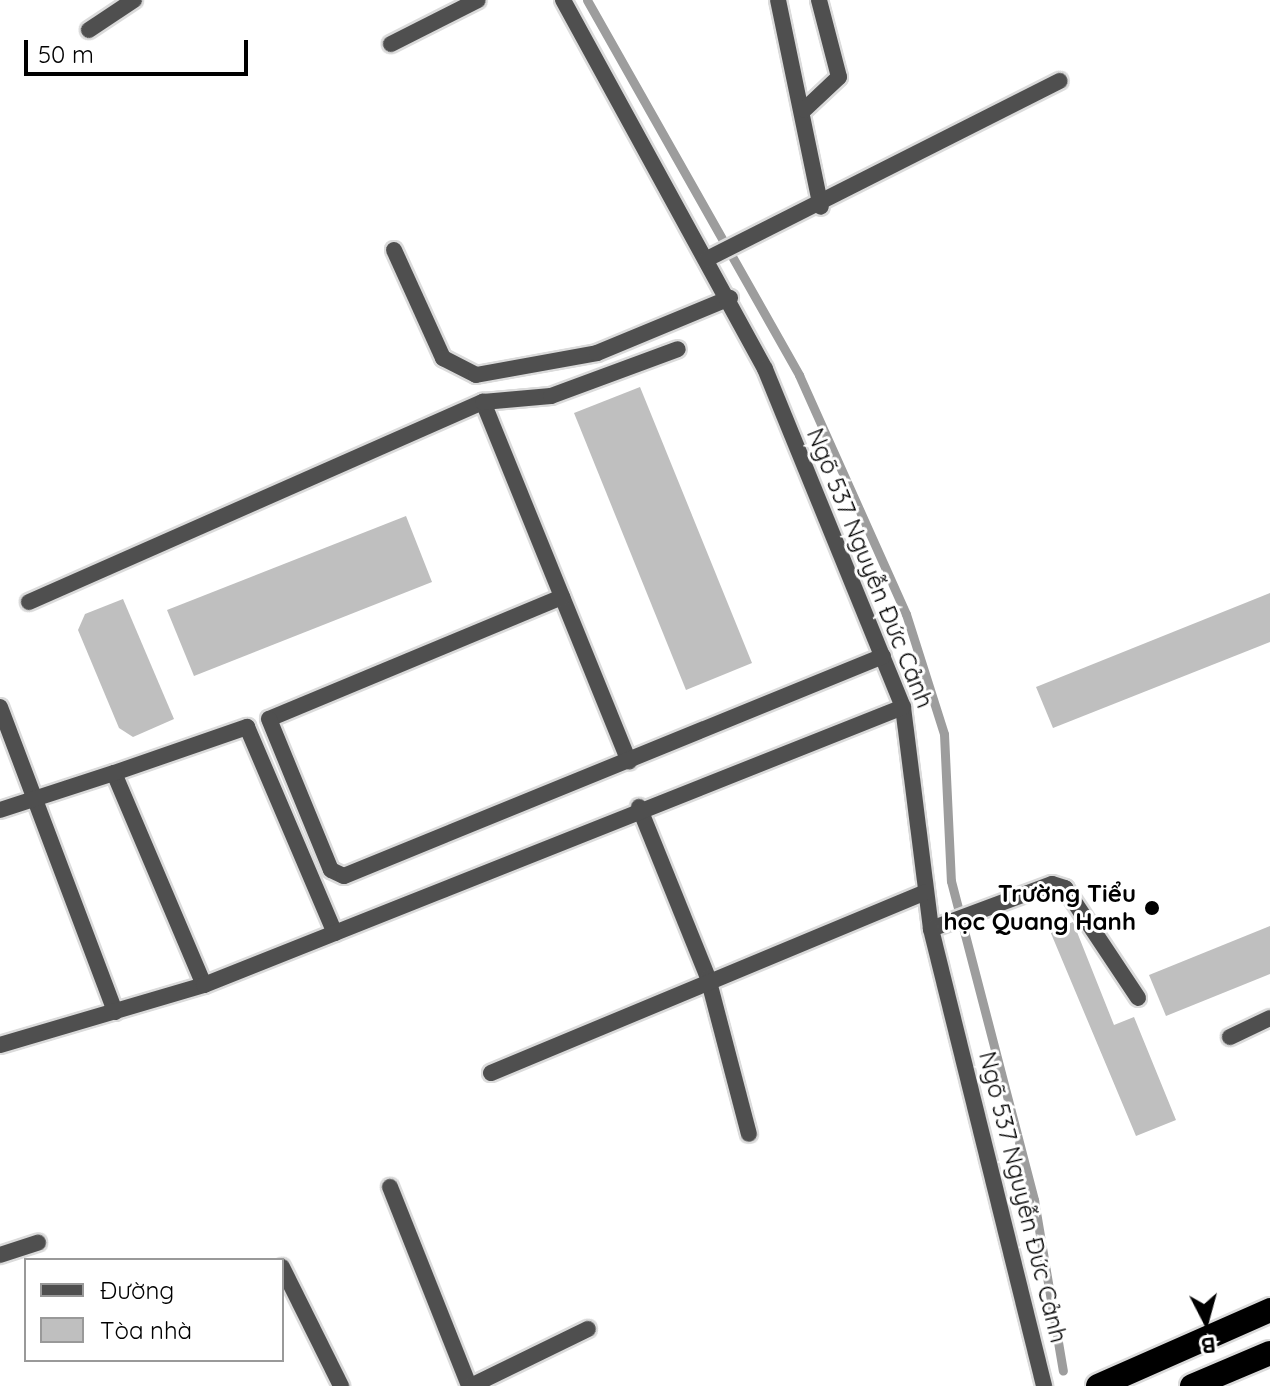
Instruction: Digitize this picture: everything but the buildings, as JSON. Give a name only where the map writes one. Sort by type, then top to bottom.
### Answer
[{"type":"highway","points":[[1098,1386],[1270,1310]]},
{"type":"highway","points":[[1192,1386],[1270,1353]]},
{"type":"street","points":[[89,30],[134,0]]},
{"type":"street","points":[[391,44],[478,0]]},
{"type":"street","name":"Ngõ 537 Nguyễn Đức Cảnh","points":[[563,0],[712,257],[903,707],[931,929],[1044,1386]]},
{"type":"street","points":[[778,0],[804,110],[821,207]]},
{"type":"street","points":[[804,110],[839,77],[819,0]]},
{"type":"street","points":[[712,257],[821,207],[1060,81]]},
{"type":"street","points":[[394,250],[443,358],[476,375],[597,353],[730,298]]},
{"type":"street","points":[[29,602],[483,402],[551,396],[678,349]]},
{"type":"street","points":[[483,402],[629,761]]},
{"type":"street","points":[[562,597],[268,722],[338,876],[883,656]]},
{"type":"street","points":[[0,707],[115,1012]]},
{"type":"street","points":[[0,1045],[204,985],[639,807],[903,707]]},
{"type":"street","points":[[0,810],[247,727],[335,933]]},
{"type":"street","points":[[114,773],[204,985]]},
{"type":"street","points":[[639,807],[708,978],[749,1134]]},
{"type":"street","points":[[931,929],[1052,884],[1065,888],[1138,998]]},
{"type":"street","points":[[491,1073],[708,978],[925,892]]},
{"type":"street","points":[[1230,1037],[1270,1018]]},
{"type":"street","points":[[390,1187],[470,1386],[588,1329]]},
{"type":"street","points":[[0,1255],[38,1243]]},
{"type":"street","points":[[284,1271],[341,1386]]},
{"type":"waterway","points":[[587,0],[799,375],[906,614],[944,734],[951,881],[1034,1200],[1063,1371]]},
{"type":"place","name":"Trường Tiểu học Quang Hanh","points":[[1152,908]]}]
